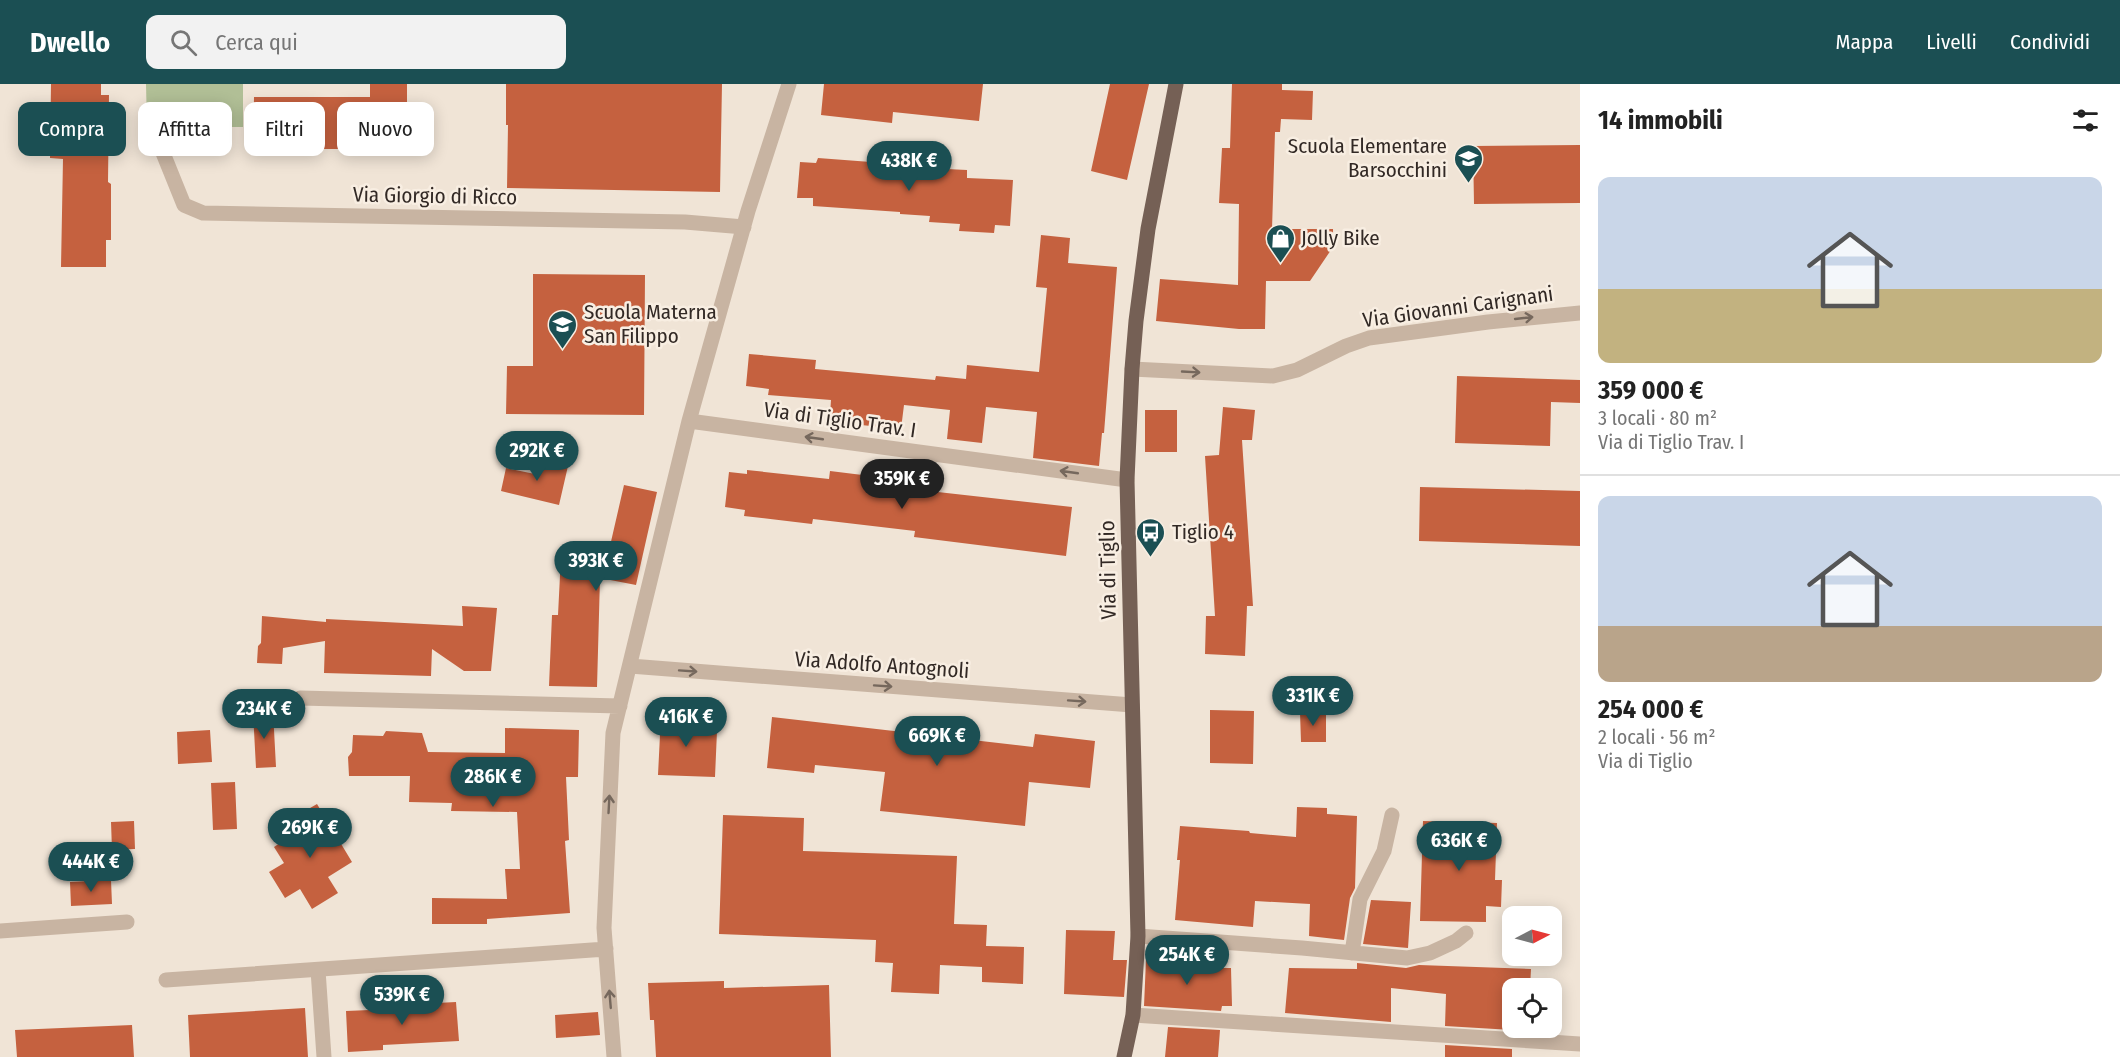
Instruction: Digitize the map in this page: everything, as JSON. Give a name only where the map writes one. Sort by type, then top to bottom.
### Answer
[{"type":"main road","name":"Via di Tiglio","points":[[1124,1057],[1133,1015],[1138,936],[1127,480],[1132,369],[1148,229],[1176,84]]},
{"type":"street","points":[[614,1057],[604,928],[613,734],[689,421],[744,227],[789,84]]},
{"type":"street","name":"Via Giorgio di Ricco","points":[[164,156],[184,205],[203,213],[685,222],[744,227]]},
{"type":"street","name":"Via Giovanni Carignani","points":[[1132,369],[1273,375],[1297,370],[1346,346],[1369,338],[1488,322],[1580,313]]},
{"type":"street","name":"Via di Tiglio Trav. I","points":[[689,421],[1127,480]]},
{"type":"street","name":"Via Adolfo Antognoli","points":[[630,666],[1132,705]]},
{"type":"street","points":[[300,698],[620,706]]},
{"type":"street","points":[[1352,954],[1360,899],[1384,851],[1392,815]]},
{"type":"street","points":[[0,931],[127,922]]},
{"type":"street","points":[[1138,936],[1407,958],[1430,953],[1456,941],[1466,933]]},
{"type":"street","points":[[166,980],[606,949]]},
{"type":"street","points":[[318,970],[324,1057]]},
{"type":"street","points":[[1133,1015],[1580,1044]]},
{"type":"green space","points":[[146,84],[243,84],[243,127],[232,127],[232,102],[146,102]]},
{"type":"building","points":[[51,84],[101,84],[101,95],[109,95],[109,102],[51,102]]},
{"type":"building","points":[[370,84],[407,84],[407,102],[337,102],[337,149],[325,149],[325,102],[254,102],[254,97],[370,97]]},
{"type":"building","points":[[506,84],[722,84],[720,192],[507,188]]},
{"type":"building","points":[[824,84],[983,84],[979,121],[893,112],[892,123],[821,115]]},
{"type":"building","points":[[1110,84],[1149,84],[1127,180],[1091,171]]},
{"type":"building","points":[[1232,84],[1282,84],[1282,90],[1313,91],[1312,120],[1281,119],[1280,132],[1275,132],[1272,229],[1333,229],[1333,247],[1310,281],[1266,281],[1265,329],[1239,329],[1156,321],[1160,279],[1238,285],[1239,204],[1219,203],[1222,148],[1230,148]]},
{"type":"building","points":[[1580,145],[1580,203],[1474,204],[1473,146]]},
{"type":"building","points":[[50,156],[108,156],[111,240],[106,240],[106,267],[61,267],[63,159],[50,158]]},
{"type":"building","points":[[818,158],[884,163],[884,166],[967,170],[967,178],[1013,180],[1010,226],[995,225],[994,233],[959,231],[960,224],[929,222],[930,216],[813,206],[813,198],[797,198],[800,162],[816,163]]},
{"type":"building","points":[[1041,235],[1070,238],[1068,263],[1117,267],[1104,433],[1102,433],[1099,466],[1033,458],[1037,412],[986,407],[982,443],[947,439],[950,410],[904,405],[901,429],[861,425],[861,419],[830,415],[831,400],[768,395],[769,389],[746,386],[749,354],[816,360],[815,369],[935,380],[936,376],[966,379],[967,365],[1039,372],[1047,288],[1036,287]]},
{"type":"building","points":[[533,274],[645,275],[644,415],[506,414],[507,366],[533,366]]},
{"type":"building","points":[[1457,376],[1580,380],[1580,403],[1551,402],[1550,446],[1455,443]]},
{"type":"building","points":[[1223,407],[1255,410],[1252,440],[1242,440],[1253,606],[1247,606],[1245,656],[1205,654],[1206,616],[1215,616],[1205,456],[1219,455]]},
{"type":"building","points":[[1145,410],[1177,410],[1177,452],[1145,452]]},
{"type":"building","points":[[538,460],[568,466],[559,505],[501,491],[506,468],[535,474]]},
{"type":"building","points":[[747,470],[829,479],[830,471],[903,480],[902,488],[1072,507],[1066,556],[914,537],[915,531],[813,519],[812,524],[744,516],[745,510],[725,507],[729,472],[747,474]]},
{"type":"building","points":[[624,485],[657,492],[636,585],[600,578],[597,687],[549,686],[552,615],[558,615],[561,556],[607,559]]},
{"type":"building","points":[[1420,487],[1580,491],[1580,546],[1419,541]]},
{"type":"building","points":[[462,606],[497,608],[491,671],[464,671],[432,649],[431,676],[324,673],[325,641],[283,648],[282,664],[257,663],[258,646],[261,643],[262,616],[326,622],[326,619],[463,626]]},
{"type":"building","points":[[1210,710],[1254,711],[1253,764],[1210,763]]},
{"type":"building","points":[[273,711],[276,767],[256,768],[253,712]]},
{"type":"building","points":[[1326,711],[1326,742],[1301,742],[1300,712]]},
{"type":"building","points":[[661,715],[696,716],[696,731],[717,731],[715,777],[658,775]]},
{"type":"building","points":[[772,717],[1033,747],[1035,734],[1095,741],[1090,788],[1029,782],[1025,826],[880,811],[885,772],[815,765],[814,773],[767,768]]},
{"type":"building","points":[[505,728],[579,730],[578,777],[566,777],[569,840],[565,841],[570,913],[487,919],[487,924],[432,924],[432,898],[507,899],[505,869],[520,869],[517,812],[451,811],[452,803],[409,802],[410,776],[349,776],[348,757],[352,752],[353,735],[383,736],[386,731],[422,733],[428,752],[505,753]]},
{"type":"building","points":[[210,730],[212,762],[178,764],[177,732]]},
{"type":"building","points":[[235,782],[237,829],[213,830],[211,783]]},
{"type":"building","points":[[317,804],[352,862],[328,877],[338,893],[312,909],[300,889],[285,898],[269,872],[284,863],[274,847],[298,831],[291,819]]},
{"type":"building","points":[[1297,807],[1327,808],[1327,814],[1357,816],[1355,888],[1350,898],[1344,940],[1309,936],[1310,904],[1255,901],[1253,927],[1175,920],[1180,860],[1177,860],[1180,826],[1296,837]]},
{"type":"building","points":[[723,815],[804,818],[803,851],[957,856],[954,924],[987,925],[986,946],[1024,947],[1023,984],[982,982],[982,967],[940,965],[939,994],[891,992],[893,963],[875,962],[876,940],[719,934]]},
{"type":"building","points":[[134,821],[135,849],[112,850],[111,822]]},
{"type":"building","points":[[1423,821],[1497,823],[1495,880],[1502,880],[1501,907],[1486,906],[1486,922],[1420,921]]},
{"type":"building","points":[[111,880],[112,904],[71,906],[70,882]]},
{"type":"building","points":[[1371,900],[1411,902],[1408,948],[1363,944]]},
{"type":"building","points":[[1066,930],[1115,931],[1113,960],[1127,960],[1124,997],[1064,994]]},
{"type":"building","points":[[1196,959],[1197,968],[1231,968],[1232,1006],[1222,1006],[1221,1011],[1144,1006],[1146,960]]},
{"type":"building","points":[[1357,963],[1406,968],[1419,965],[1531,969],[1531,978],[1502,978],[1502,1029],[1445,1026],[1446,994],[1391,988],[1391,1022],[1285,1013],[1289,968],[1357,969]]},
{"type":"building","points":[[724,981],[724,988],[829,985],[831,1057],[656,1057],[654,1020],[650,1020],[648,983]]},
{"type":"building","points":[[456,1002],[459,1041],[383,1045],[383,1050],[348,1052],[346,1011],[418,1008],[418,1004]]},
{"type":"building","points":[[305,1008],[308,1057],[190,1057],[188,1015]]},
{"type":"building","points":[[598,1012],[600,1035],[556,1038],[555,1015]]},
{"type":"building","points":[[132,1025],[134,1057],[17,1057],[15,1030]]},
{"type":"building","points":[[1168,1027],[1220,1030],[1218,1057],[1165,1057]]},
{"type":"building","points":[[1445,1045],[1512,1049],[1512,1057],[1445,1057]]},
{"type":"place","name":"Scuola Elementare Barsocchini","points":[[1468,184]]},
{"type":"place","name":"Jolly Bike","points":[[1280,264]]},
{"type":"place","name":"Scuola Materna San Filippo","points":[[563,350]]},
{"type":"place","name":"Tiglio 4","points":[[1151,558]]}]
